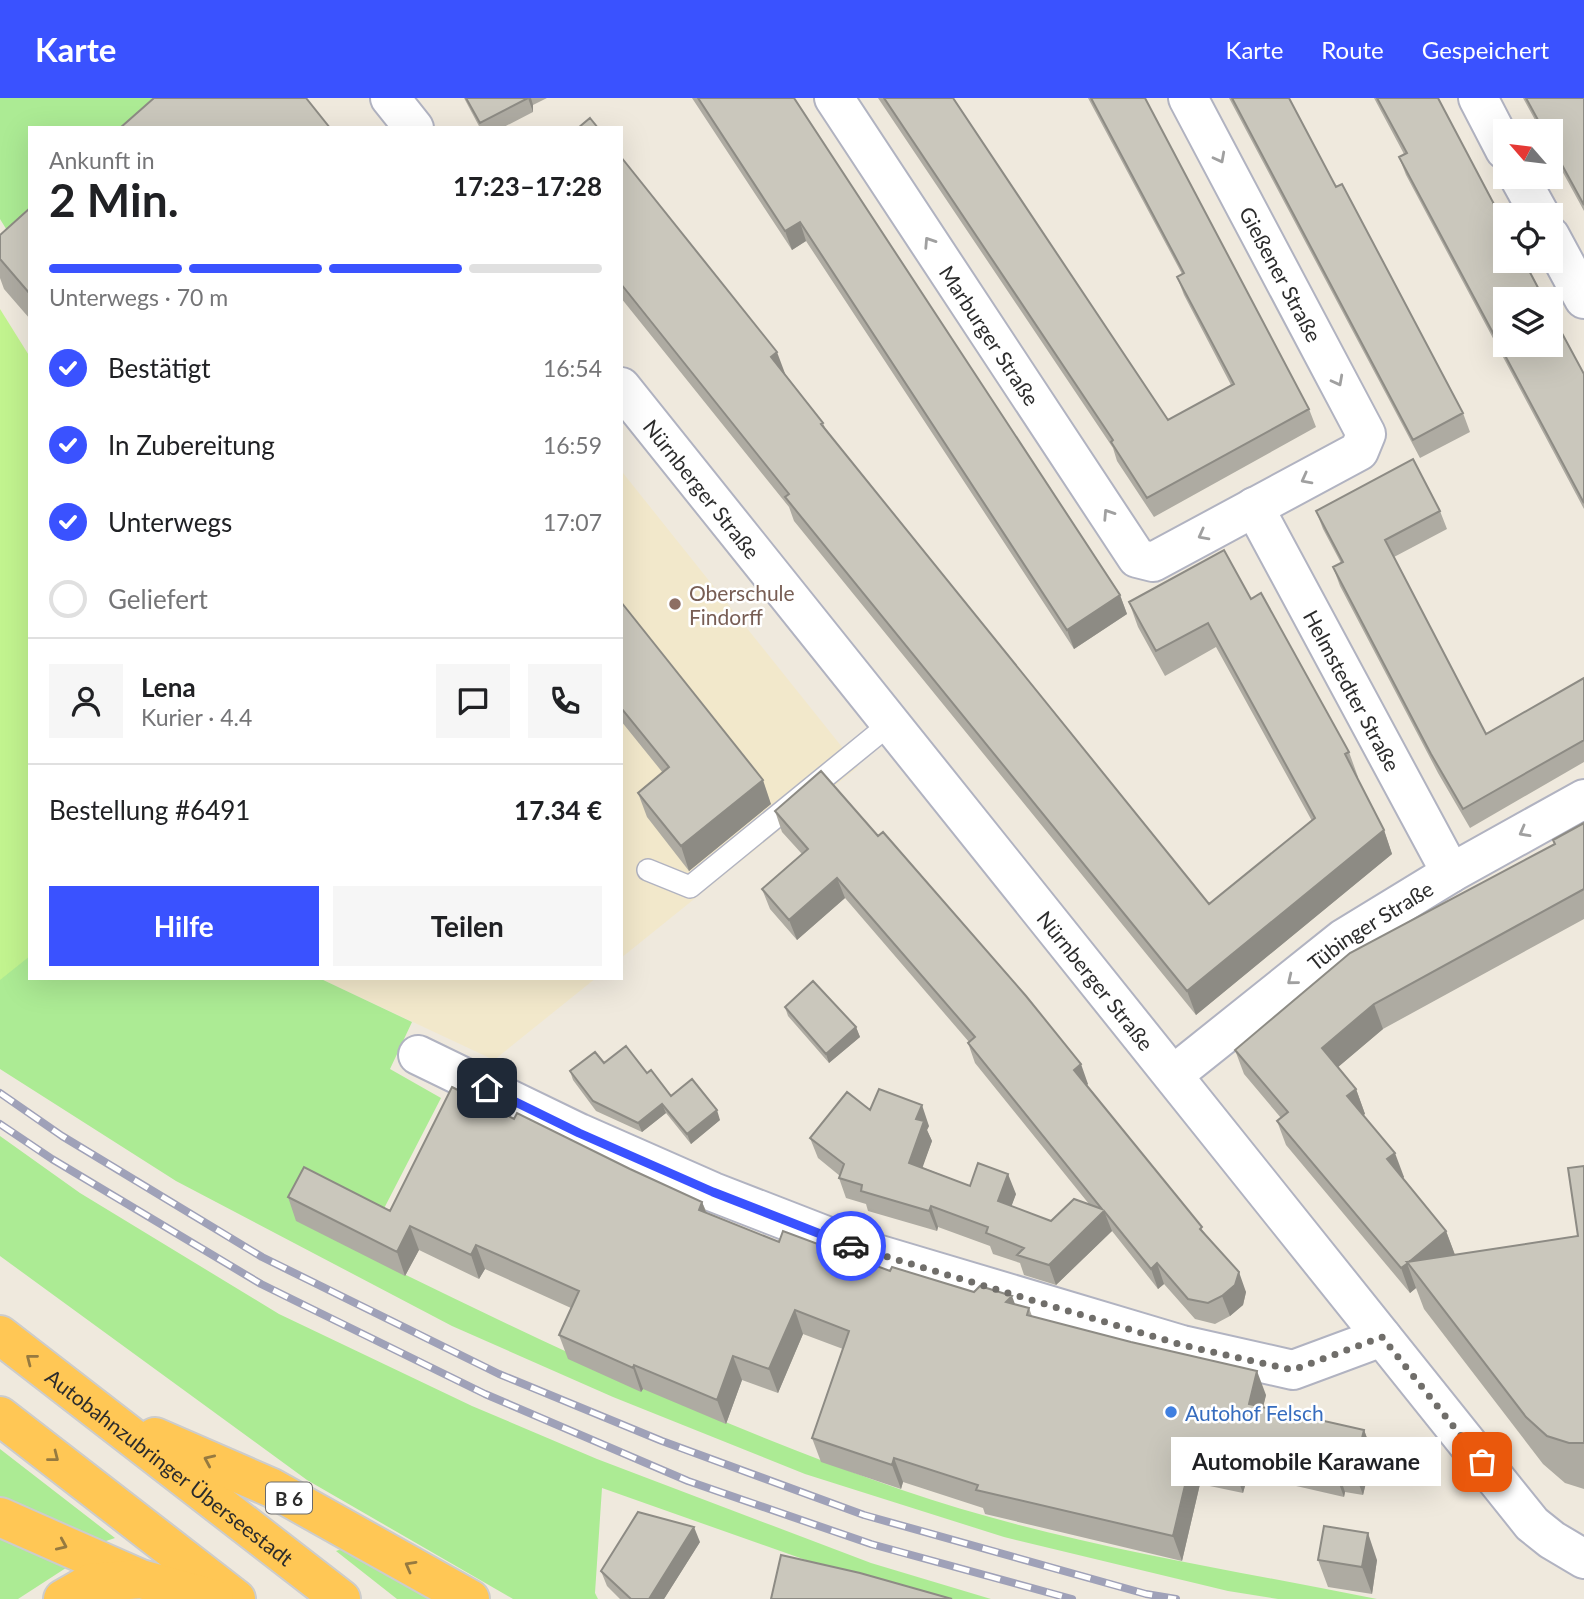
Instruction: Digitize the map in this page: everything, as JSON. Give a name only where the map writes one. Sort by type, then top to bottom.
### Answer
[{"type":"highway","name":"Autobahnzubringer Überseestadt","points":[[0,1335],[341,1599]]},
{"type":"highway","name":"B 6","points":[[100,1413],[271,1488],[470,1599]]},
{"type":"highway","points":[[0,1416],[236,1599]]},
{"type":"highway","points":[[0,1517],[141,1579],[214,1599]]},
{"type":"highway","points":[[63,1599],[91,1583],[141,1579]]},
{"type":"street","points":[[390,98],[412,126]]},
{"type":"street","name":"Marburger Straße","points":[[834,98],[1137,558],[1153,562],[1254,508]]},
{"type":"street","name":"Gießener Straße","points":[[1188,98],[1366,435],[1359,451],[1254,508]]},
{"type":"street","points":[[1478,98],[1493,127]]},
{"type":"street","points":[[1563,260],[1584,299]]},
{"type":"street","name":"Nürnberger Straße","points":[[623,394],[633,426],[891,723],[1532,1524],[1552,1540],[1584,1559]]},
{"type":"street","name":"Helmstedter Straße","points":[[1254,508],[1451,873]]},
{"type":"street","name":"Tübinger Straße","points":[[1173,1074],[1343,939],[1451,873],[1584,799]]},
{"type":"street","points":[[418,1055],[579,1133],[713,1192],[860,1249],[1170,1341],[1293,1370],[1382,1337]]},
{"type":"lane","points":[[648,870],[690,887],[891,723]]},
{"type":"shaded area","name":"Oberschule Findorff","points":[[623,473],[858,767],[623,956]]},
{"type":"shaded area","points":[[323,980],[594,980],[494,1060]]},
{"type":"green space","points":[[0,98],[182,98],[150,126],[28,126],[28,235],[16,245],[0,219]]},
{"type":"green space","points":[[0,309],[28,354],[28,958],[0,980]]},
{"type":"green space","points":[[0,820],[28,936],[28,980],[323,980],[412,1022],[390,1069],[441,1098],[361,1253],[628,1380],[764,1438],[902,1490],[960,1509],[1078,1539],[1377,1599],[1278,1599],[1228,1591],[1004,1537],[805,1474],[613,1397],[452,1326],[176,1181],[0,1069]]},
{"type":"green space","points":[[0,1136],[80,1193],[279,1314],[472,1406],[597,1459],[871,1563],[991,1599],[916,1599],[602,1488],[595,1593],[598,1599],[513,1599],[307,1480],[0,1256]]},
{"type":"green space","points":[[0,1449],[115,1538],[103,1542],[0,1502]]},
{"type":"green space","points":[[0,1538],[69,1566],[18,1599],[0,1599]]},
{"type":"green space","points":[[347,1547],[437,1599],[397,1599],[336,1551]]},
{"type":"building","points":[[154,98],[306,98],[328,126],[122,126]]},
{"type":"building","points":[[466,98],[528,98],[480,123]]},
{"type":"building","points":[[698,98],[794,98],[1120,595],[1067,630],[800,222],[785,231]]},
{"type":"building","points":[[884,98],[953,98],[1168,420],[1234,384],[1177,277],[1184,273],[1091,98],[1145,98],[1309,409],[1147,498],[1111,442],[1113,440]]},
{"type":"building","points":[[1232,98],[1289,98],[1336,187],[1342,184],[1463,413],[1413,440]]},
{"type":"building","points":[[1377,98],[1438,98],[1493,203],[1493,273],[1530,273],[1538,287],[1493,287],[1493,333],[1399,157],[1407,153]]},
{"type":"building","points":[[1526,98],[1584,98],[1584,205],[1563,167],[1563,119],[1537,119]]},
{"type":"building","points":[[590,118],[596,126],[580,126]]},
{"type":"building","points":[[623,160],[777,352],[771,357],[823,423],[821,424],[1209,904],[1315,818],[1208,623],[1156,651],[1129,602],[1224,550],[1251,599],[1261,593],[1349,752],[1345,754],[1384,830],[1187,991],[785,497],[789,494],[623,286]]},
{"type":"building","points":[[28,210],[28,292],[0,259],[0,235]]},
{"type":"building","points":[[1563,335],[1584,374],[1584,503],[1506,357],[1563,357]]},
{"type":"building","points":[[1413,459],[1440,511],[1385,540],[1486,734],[1584,678],[1584,740],[1463,809],[1431,754],[1333,567],[1343,562],[1316,511]]},
{"type":"building","points":[[623,605],[763,780],[681,846],[638,793],[669,767],[623,710]]},
{"type":"building","points":[[821,771],[878,836],[883,832],[1026,996],[1081,1064],[1074,1070],[1202,1227],[1200,1229],[1239,1272],[1235,1285],[1222,1296],[1208,1303],[1188,1299],[1157,1263],[1151,1269],[1104,1211],[1049,1265],[1017,1255],[1024,1248],[986,1233],[988,1227],[931,1206],[929,1211],[861,1191],[862,1185],[839,1178],[844,1164],[810,1138],[847,1092],[870,1110],[879,1089],[922,1105],[916,1119],[924,1121],[909,1163],[970,1186],[978,1163],[1008,1174],[998,1201],[1051,1221],[1074,1199],[1102,1209],[968,1043],[975,1037],[837,878],[789,920],[762,889],[808,849],[775,811]]},
{"type":"building","points":[[1584,823],[1584,889],[1374,1004],[1322,1048],[1356,1089],[1347,1096],[1395,1153],[1387,1159],[1446,1231],[1401,1268],[1277,1121],[1288,1112],[1235,1050],[1350,953],[1555,844],[1553,840]]},
{"type":"building","points":[[813,981],[856,1027],[826,1054],[785,1007]]},
{"type":"building","points":[[626,1046],[647,1073],[651,1070],[671,1096],[692,1079],[717,1110],[687,1134],[662,1104],[638,1123],[593,1101],[570,1071],[595,1052],[604,1063]]},
{"type":"building","points":[[452,1087],[514,1119],[517,1113],[702,1202],[699,1210],[779,1242],[783,1231],[890,1271],[892,1267],[974,1292],[980,1286],[1012,1296],[1006,1302],[1029,1308],[1027,1315],[1257,1371],[1249,1404],[1364,1430],[1354,1471],[1337,1468],[1335,1473],[1239,1451],[1234,1469],[1191,1460],[1173,1536],[976,1490],[978,1485],[894,1458],[892,1465],[812,1438],[849,1331],[795,1310],[769,1369],[733,1356],[717,1400],[634,1365],[633,1368],[559,1335],[579,1291],[476,1245],[471,1255],[410,1226],[397,1252],[288,1197],[304,1167],[390,1211]]},
{"type":"building","points":[[1584,1166],[1584,1443],[1569,1443],[1547,1436],[1526,1417],[1407,1262],[1578,1236],[1568,1168]]},
{"type":"building","points":[[638,1512],[694,1527],[649,1599],[631,1599],[601,1571]]},
{"type":"building","points":[[1324,1526],[1368,1533],[1362,1567],[1318,1560]]},
{"type":"building","points":[[781,1555],[860,1573],[952,1599],[771,1599]]},
{"type":"railway","points":[[0,1093],[62,1136],[262,1257],[499,1374],[662,1441],[864,1515],[1146,1594],[1176,1599]]},
{"type":"railway","points":[[0,1124],[52,1159],[261,1284],[485,1394],[688,1481],[871,1544],[1072,1599]]},
{"type":"way so far","points":[[851,1246],[1182,1345],[1293,1370],[1382,1337],[1482,1462]]},
{"type":"place","name":"Oberschule Findorff","points":[[675,604]]},
{"type":"place","name":"Autohof Felsch","points":[[1171,1412]]},
{"type":"place","name":"Automobile Karawane","points":[[1482,1462]]},
{"type":"route","points":[[487,1088],[579,1133],[713,1192],[851,1246]]}]
